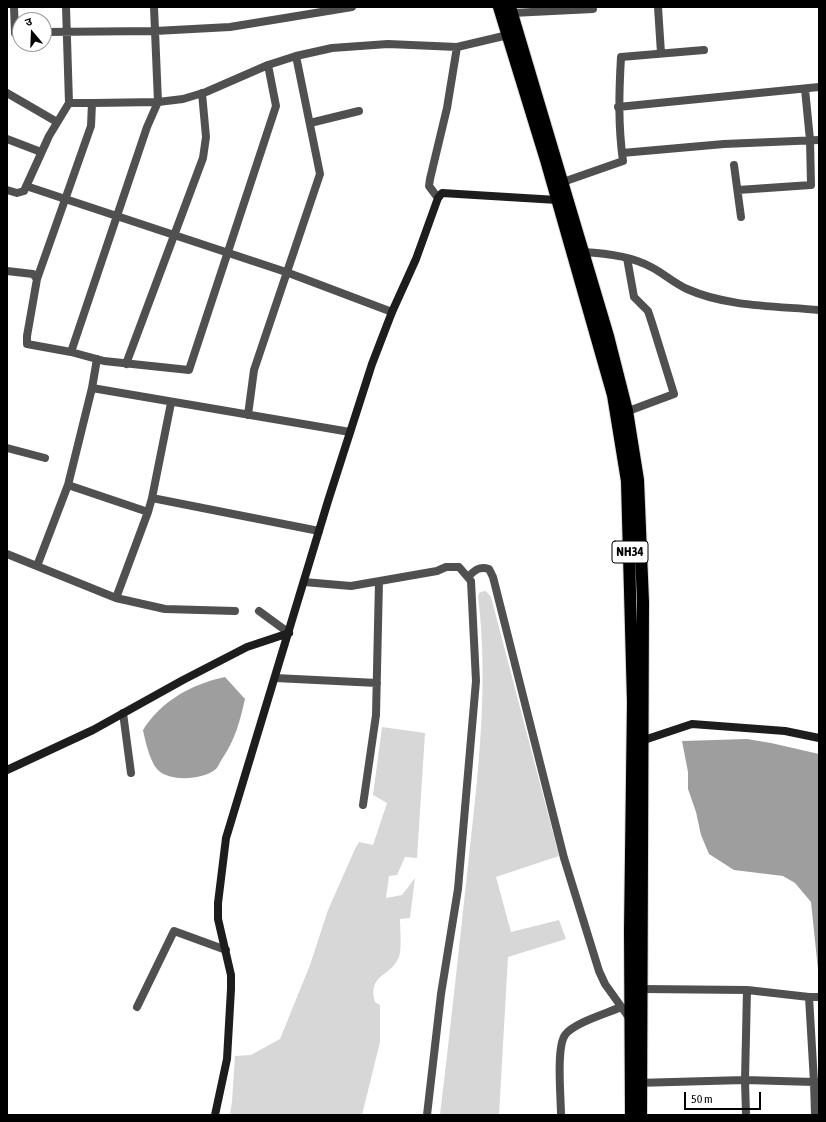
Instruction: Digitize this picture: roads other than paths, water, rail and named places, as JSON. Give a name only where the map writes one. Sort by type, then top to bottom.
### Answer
[{"type":"highway","name":"NH34","points":[[499,7],[557,200],[613,395],[622,413]]},
{"type":"highway","name":"NH34","points":[[511,10],[608,336],[622,413],[627,481],[637,743],[642,989],[636,1083],[631,1115]]},
{"type":"highway","name":"NH34","points":[[637,743],[630,930],[632,1021],[636,1083],[641,1115]]},
{"type":"street","points":[[7,190],[17,193],[24,191],[41,152],[57,122],[69,104],[66,7]]},
{"type":"street","points":[[71,352],[118,218],[147,127],[158,102],[154,7]]},
{"type":"street","points":[[52,32],[155,31],[230,27],[352,7]]},
{"type":"street","points":[[658,7],[661,53]]},
{"type":"street","points":[[511,10],[593,8]]},
{"type":"street","points":[[69,104],[158,102],[183,99],[202,93],[268,65],[296,56],[332,48],[388,44],[457,47],[508,35]]},
{"type":"street","points":[[438,198],[429,186],[447,108],[457,47]]},
{"type":"street","points":[[563,182],[623,161],[619,132],[618,107],[622,57],[704,50]]},
{"type":"street","points":[[248,416],[254,370],[286,272],[316,191],[320,174],[296,56]]},
{"type":"street","points":[[92,104],[91,126],[37,279],[27,336],[27,344],[71,352],[97,360],[189,370],[276,106],[268,65]]},
{"type":"street","points":[[618,107],[819,87]]},
{"type":"street","points":[[738,190],[815,185],[805,89]]},
{"type":"street","points":[[7,93],[57,122]]},
{"type":"street","points":[[126,364],[203,158],[206,137],[202,93]]},
{"type":"street","points":[[310,123],[359,111]]},
{"type":"street","points":[[7,139],[41,152]]},
{"type":"street","points":[[622,153],[724,144],[819,140]]},
{"type":"street","points":[[734,165],[741,217]]},
{"type":"street","points":[[26,186],[118,218],[228,252],[392,312]]},
{"type":"street","points":[[216,1115],[227,1059],[231,990],[231,975],[218,919],[218,903],[226,838],[276,678],[319,530],[372,364],[392,312],[416,259],[438,198],[442,193],[446,192],[557,200]]},
{"type":"street","points":[[583,252],[603,252],[650,266],[687,289],[712,297],[735,302],[819,310]]},
{"type":"street","points":[[622,413],[674,394],[648,311],[634,297],[627,258]]},
{"type":"street","points":[[7,271],[32,274],[37,279]]},
{"type":"street","points":[[36,566],[68,484],[92,388],[97,360]]},
{"type":"street","points":[[92,388],[171,403],[350,432]]},
{"type":"street","points":[[116,598],[152,498],[171,403]]},
{"type":"street","points":[[7,448],[45,458]]},
{"type":"street","points":[[68,484],[148,512]]},
{"type":"street","points":[[152,498],[319,530]]},
{"type":"street","points":[[7,554],[116,598],[165,609],[235,611]]},
{"type":"street","points":[[304,582],[351,586],[437,571],[446,567],[460,568],[471,581],[476,681],[458,889],[441,994],[427,1115]]},
{"type":"street","points":[[468,577],[475,570],[483,567],[489,569],[493,577],[564,858],[599,971],[605,984],[632,1021]]},
{"type":"street","points":[[363,805],[376,715],[379,581]]},
{"type":"street","points":[[259,612],[289,633]]},
{"type":"street","points":[[7,770],[93,730],[247,647],[289,633]]},
{"type":"street","points":[[276,678],[377,683]]},
{"type":"street","points":[[123,713],[131,773]]},
{"type":"street","points":[[637,743],[692,724],[785,731],[819,738]]},
{"type":"street","points":[[137,1007],[174,931],[226,950]]},
{"type":"street","points":[[642,989],[747,990],[819,997]]},
{"type":"street","points":[[746,1115],[745,1080],[747,990]]},
{"type":"street","points":[[809,997],[816,1082],[815,1115]]},
{"type":"street","points":[[561,1115],[560,1053],[565,1035],[573,1028],[621,1007]]},
{"type":"street","points":[[636,1083],[745,1080],[816,1082]]}]
